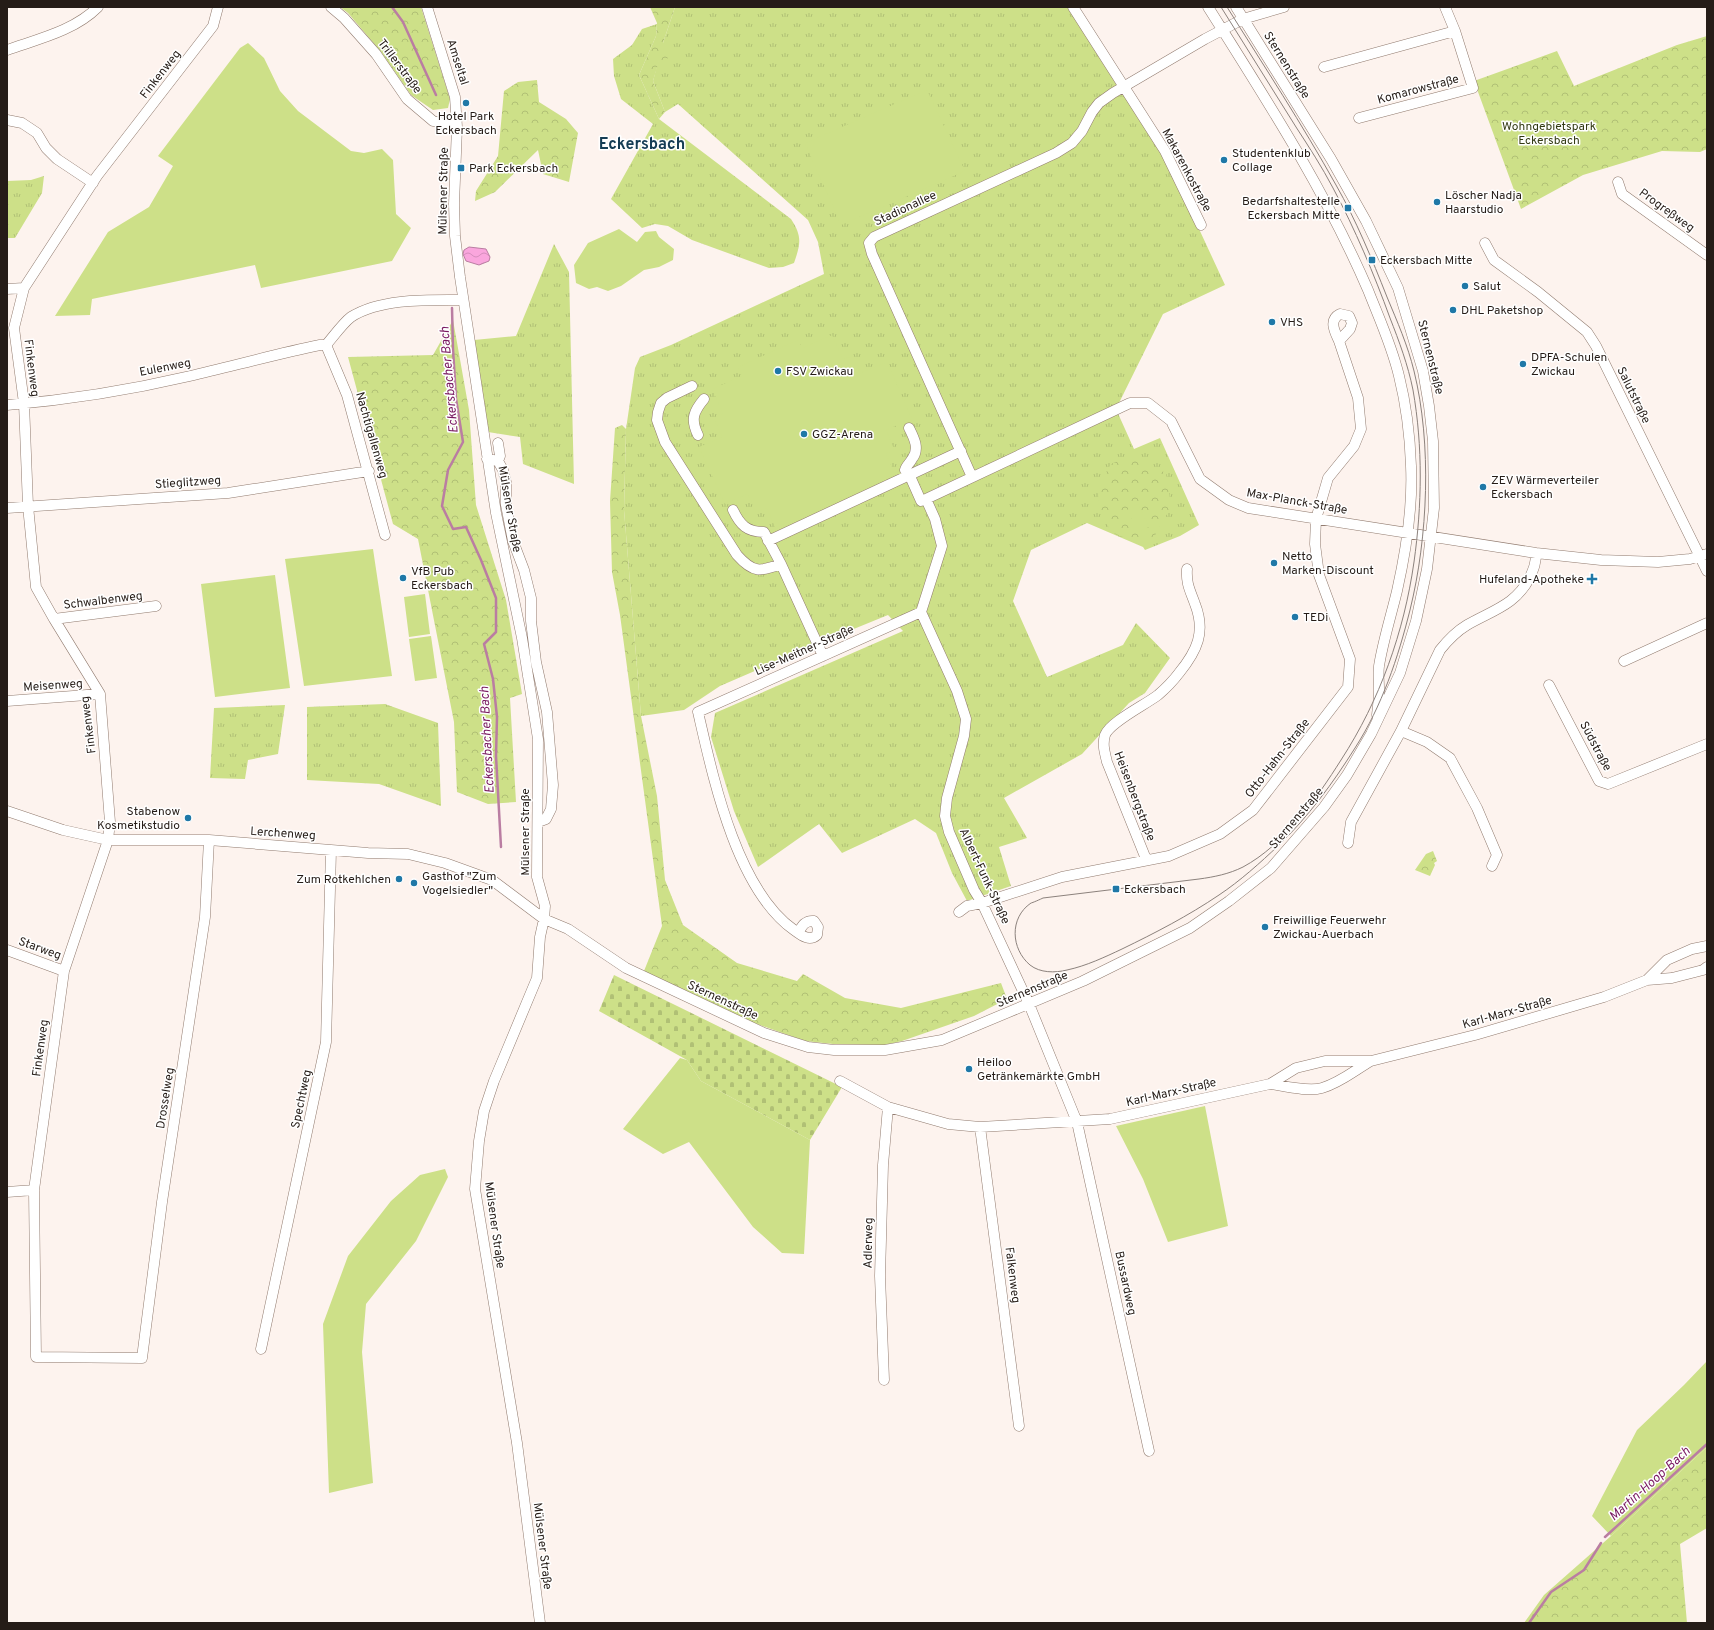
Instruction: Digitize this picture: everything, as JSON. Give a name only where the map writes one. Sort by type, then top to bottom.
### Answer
[{"type":"street","points":[[7,50],[53,34],[76,24],[98,7]]},
{"type":"street","name":"Finkenweg","points":[[142,1358],[36,1357],[34,1190],[64,971],[108,840],[110,822],[100,694],[54,620],[36,587],[28,506],[24,403],[14,328],[24,288],[93,183],[213,26],[218,7]]},
{"type":"street","name":"Trillerstraße","points":[[331,7],[344,18],[376,54],[407,99],[433,121],[457,127]]},
{"type":"street","name":"Amseltal","points":[[427,7],[455,97],[457,127]]},
{"type":"street","name":"Makarenkostraße","points":[[1073,7],[1165,151],[1201,225]]},
{"type":"street","name":"Sternenstraße","points":[[1208,7],[1304,162],[1330,209],[1355,260],[1390,343],[1400,377],[1409,433],[1412,468],[1408,533],[1397,592],[1378,668],[1380,690],[1378,710],[1371,734]]},
{"type":"street","name":"Sternenstraße","points":[[626,968],[764,1033],[808,1047],[834,1050],[885,1050],[942,1040],[1118,965],[1190,928],[1266,872],[1324,807],[1347,775],[1371,734],[1400,673],[1416,622],[1432,537],[1434,508],[1433,440],[1429,406],[1423,371],[1398,288],[1366,221],[1345,184],[1236,7]]},
{"type":"street","points":[[1123,87],[1204,39],[1223,31],[1243,19],[1284,7]]},
{"type":"street","name":"Komarowstraße","points":[[1359,118],[1473,88],[1455,31],[1445,7]]},
{"type":"street","points":[[1324,67],[1455,31]]},
{"type":"street","name":"Stadionallee","points":[[972,477],[872,254],[869,243],[874,237],[1056,153],[1072,143],[1082,132],[1092,112],[1099,103],[1123,87]]},
{"type":"street","points":[[7,120],[22,123],[37,133],[46,148],[56,159],[93,183]]},
{"type":"street","name":"Mülsener Straße","points":[[457,127],[454,204],[455,236],[463,300],[496,513],[522,638],[538,739],[537,877],[545,906],[540,937],[537,978],[494,1081],[484,1112],[478,1141],[475,1189],[517,1443],[540,1623]]},
{"type":"street","name":"Progreßweg","points":[[1618,182],[1622,194],[1707,255]]},
{"type":"street","name":"Salutstraße","points":[[1485,243],[1494,260],[1538,292],[1587,332],[1596,346],[1703,555],[1707,571]]},
{"type":"street","points":[[7,289],[24,288]]},
{"type":"street","points":[[326,345],[350,318],[377,306],[406,301],[463,300]]},
{"type":"street","name":"Otto-Hahn-Straße","points":[[959,912],[967,906],[982,903],[1062,876],[1169,856],[1220,834],[1253,810],[1348,687],[1350,659],[1319,575],[1316,558],[1316,519],[1328,478],[1354,446],[1361,429],[1358,398],[1339,341]]},
{"type":"street","name":"Eulenweg","points":[[7,405],[96,394],[181,378],[281,353],[326,345]]},
{"type":"street","name":"Nachtigallenweg","points":[[326,345],[347,395],[369,471],[385,535]]},
{"type":"street","points":[[692,386],[675,393],[661,403],[657,420],[665,442],[744,564],[750,568],[762,570],[781,564]]},
{"type":"street","points":[[698,435],[695,428],[695,412],[704,399]]},
{"type":"street","name":"Max-Planck-Straße","points":[[924,500],[1130,403],[1148,403],[1171,421],[1200,479],[1230,500],[1248,508],[1536,553],[1601,560],[1658,562],[1690,559],[1703,555]]},
{"type":"street","points":[[909,428],[915,439],[916,446],[914,457],[905,467],[905,470],[909,474],[935,519],[942,546],[921,612]]},
{"type":"street","points":[[498,443],[500,456],[498,462]]},
{"type":"street","points":[[768,541],[961,451]]},
{"type":"street","points":[[488,459],[498,462],[503,470],[506,482],[506,505],[513,541],[524,570],[531,598],[531,621],[536,662],[547,712],[553,785],[551,810],[546,819],[538,822]]},
{"type":"street","name":"Stieglitzweg","points":[[7,508],[228,493],[369,471]]},
{"type":"street","points":[[733,510],[741,525],[748,530],[764,532],[781,564],[823,656]]},
{"type":"street","points":[[1348,842],[1352,822],[1401,732],[1440,650],[1449,639],[1467,625],[1507,604],[1524,589],[1536,564],[1536,553]]},
{"type":"street","name":"Heisenbergstraße","points":[[1146,860],[1107,762],[1103,746],[1106,734],[1114,724],[1159,694],[1178,674],[1195,652],[1200,631],[1200,618],[1186,581],[1188,569]]},
{"type":"street","name":"Schwalbenweg","points":[[54,620],[156,606]]},
{"type":"street","name":"Lise-Meitner-Straße","points":[[798,933],[786,924],[772,910],[758,890],[739,854],[714,784],[698,712],[921,612]]},
{"type":"street","name":"Albert-Funk-Straße","points":[[921,612],[957,691],[966,719],[964,736],[947,798],[945,816],[952,840],[974,890],[982,903],[1029,1004],[1077,1122]]},
{"type":"street","points":[[1624,661],[1707,623]]},
{"type":"street","name":"Südstraße","points":[[1549,685],[1599,781],[1608,784],[1707,744]]},
{"type":"street","name":"Meisenweg","points":[[7,701],[100,694]]},
{"type":"street","points":[[1401,732],[1426,742],[1450,758],[1477,808],[1493,844],[1497,855],[1492,866]]},
{"type":"street","name":"Lerchenweg","points":[[7,811],[63,830],[108,840],[209,840],[331,850],[408,854],[445,862],[492,880],[544,919],[568,929],[626,968]]},
{"type":"street","name":"Drosselweg","points":[[142,1358],[162,1202],[205,918],[209,840]]},
{"type":"street","name":"Spechtweg","points":[[260,1349],[326,1042],[331,850]]},
{"type":"street","name":"Karl-Marx-Straße","points":[[1647,980],[1667,960],[1692,949],[1707,946]]},
{"type":"street","name":"Starweg","points":[[7,950],[64,971]]},
{"type":"street","name":"Karl-Marx-Straße","points":[[840,1081],[888,1108],[948,1124],[980,1127],[1110,1119],[1270,1084],[1296,1068],[1325,1061],[1371,1061],[1474,1035],[1604,997],[1647,980],[1672,978],[1702,970],[1707,967]]},
{"type":"street","name":"Karl-Marx-Straße","points":[[1270,1084],[1297,1088],[1321,1088],[1339,1081],[1371,1061]]},
{"type":"street","name":"Adlerweg","points":[[884,1380],[880,1276],[883,1165],[888,1108]]},
{"type":"street","name":"Bussardweg","points":[[1077,1122],[1149,1451]]},
{"type":"street","name":"Falkenweg","points":[[980,1127],[1019,1426]]},
{"type":"street","points":[[7,1192],[34,1190]]},
{"type":"green space","points":[[340,7],[421,7],[450,99],[448,108],[433,110],[411,95],[381,52],[348,13]]},
{"type":"green space","points":[[650,7],[675,7],[663,43],[672,57],[659,61],[653,81],[665,112],[659,119],[639,75],[656,36],[657,23]]},
{"type":"green space","points":[[675,7],[1068,7],[1168,162],[1225,285],[1163,314],[1116,409],[1134,449],[1160,438],[1199,525],[1180,536],[1145,550],[1143,547],[1087,523],[1031,550],[1013,601],[1047,677],[1123,645],[1136,623],[1170,658],[1145,693],[1129,703],[1082,754],[1004,798],[1027,838],[999,847],[1011,886],[967,901],[952,873],[936,833],[915,819],[842,853],[819,824],[758,867],[734,811],[711,737],[715,713],[903,631],[888,615],[720,686],[684,710],[641,716],[624,510],[626,429],[635,368],[640,357],[671,345],[824,274],[818,242],[808,220],[678,104],[665,112],[653,81],[663,43]]},
{"type":"green space","points":[[657,24],[656,36],[639,75],[659,119],[791,219],[799,235],[799,245],[794,263],[783,267],[769,268],[692,240],[668,226],[655,224],[642,228],[611,199],[653,124],[621,99],[614,76],[613,59],[632,45],[642,29]]},
{"type":"green space","name":"Wohngebietspark Eckersbach","points":[[1707,36],[1707,149],[1700,152],[1662,151],[1583,175],[1521,209],[1474,81],[1557,51],[1574,86],[1677,45]]},
{"type":"green space","points":[[248,43],[264,58],[280,91],[298,111],[351,151],[364,153],[382,149],[393,160],[396,214],[411,228],[392,261],[261,288],[255,265],[92,299],[90,315],[55,316],[108,232],[149,207],[173,166],[158,156],[240,48]]},
{"type":"green space","points":[[537,80],[539,102],[566,119],[578,133],[569,182],[543,174],[538,150],[495,192],[475,201],[476,191],[498,156],[504,91],[518,82]]},
{"type":"green space","points":[[927,90],[965,171],[841,225],[805,143]]},
{"type":"green space","points":[[44,176],[42,193],[15,238],[7,238],[7,181],[31,180]]},
{"type":"green space","points":[[619,229],[637,242],[645,232],[656,231],[659,237],[674,249],[673,260],[659,267],[644,270],[621,286],[608,291],[597,287],[589,289],[576,283],[574,265],[588,243]]},
{"type":"green space","points":[[554,244],[569,272],[574,484],[523,464],[520,437],[488,432],[474,340],[516,336]]},
{"type":"green space","points":[[453,320],[469,410],[476,505],[506,600],[522,694],[510,698],[516,802],[488,804],[457,792],[454,722],[418,539],[393,524],[348,357],[433,355]]},
{"type":"green space","name":"GGZ-Arena","points":[[832,335],[843,359],[853,356],[860,373],[887,362],[912,419],[886,430],[894,449],[886,454],[897,478],[777,532],[767,508],[756,512],[748,494],[725,504],[699,447],[722,437],[715,418],[723,413],[712,389],[742,376],[738,367],[798,340],[802,348]]},
{"type":"green space","points":[[622,425],[626,429],[624,510],[641,716],[657,796],[665,880],[683,925],[737,963],[797,981],[803,974],[845,998],[901,1008],[1001,983],[1007,999],[974,1016],[902,1041],[885,1045],[833,1044],[805,1041],[754,1023],[644,971],[662,926],[620,615],[612,572],[610,501],[615,428]]},
{"type":"green space","points":[[1129,456],[1166,473],[1171,507],[1153,539],[1132,540],[1112,533],[1101,514],[1097,488],[1111,464]]},
{"type":"green space","points":[[1138,504],[1149,527],[1138,532],[1127,510]]},
{"type":"green space","points":[[373,549],[392,676],[304,686],[285,559]]},
{"type":"green space","points":[[275,575],[290,688],[215,697],[201,584]]},
{"type":"green space","points":[[425,594],[430,634],[409,637],[404,597]]},
{"type":"green space","points":[[431,636],[437,678],[415,681],[409,639]]},
{"type":"green space","points":[[385,704],[438,723],[441,806],[379,784],[307,780],[307,707]]},
{"type":"green space","points":[[285,705],[278,754],[248,760],[245,779],[210,778],[214,708]]},
{"type":"green space","points":[[1433,851],[1437,861],[1434,863],[1435,865],[1430,876],[1415,870],[1426,854]]},
{"type":"green space","points":[[614,975],[842,1087],[810,1140],[701,1081],[687,1060],[599,1011]]},
{"type":"green space","points":[[680,1058],[687,1060],[701,1081],[810,1140],[804,1254],[782,1253],[753,1227],[689,1142],[663,1154],[623,1129]]},
{"type":"green space","points":[[1205,1106],[1228,1226],[1168,1242],[1143,1179],[1116,1126]]},
{"type":"green space","points":[[445,1169],[448,1177],[416,1241],[366,1304],[362,1352],[373,1483],[329,1493],[323,1324],[348,1256],[391,1201],[420,1175]]},
{"type":"green space","points":[[1707,1361],[1707,1447],[1611,1536],[1592,1516],[1637,1430]]},
{"type":"green space","points":[[1707,1447],[1707,1528],[1680,1544],[1687,1623],[1524,1623],[1544,1595],[1611,1536]]},
{"type":"water","points":[[469,247],[486,249],[490,257],[489,261],[479,265],[466,261],[463,254],[464,250]]},
{"type":"waterway","name":"Eckersbacher Bach","points":[[392,7],[403,22],[436,95]]},
{"type":"waterway","name":"Eckersbacher Bach","points":[[452,308],[456,399],[463,442],[448,470],[442,506],[453,529],[466,527],[496,598],[496,632],[484,644],[493,679],[497,717],[496,756],[501,847]]},
{"type":"waterway","name":"Martin-Hoop-Bach","points":[[1605,1537],[1707,1444]]},
{"type":"waterway","name":"Martin-Hoop-Bach","points":[[1529,1623],[1551,1592],[1584,1570],[1601,1543]]},
{"type":"tram line","points":[[1221,7],[1333,188],[1371,268],[1409,371],[1416,411],[1420,454],[1419,519],[1410,588],[1397,640],[1379,689],[1367,714],[1355,737],[1321,790],[1286,833],[1258,858],[1232,872],[1199,879],[1043,898],[1031,903],[1024,909],[1019,917],[1016,925],[1016,942],[1019,951],[1030,965],[1043,971],[1062,971],[1088,964],[1147,937],[1171,924],[1207,903],[1235,884],[1250,872],[1290,834],[1320,799],[1365,732],[1381,699],[1394,664],[1410,610],[1416,582],[1421,552],[1426,490],[1424,429],[1420,399],[1409,352],[1370,254],[1343,198],[1296,117],[1227,7]]},
{"type":"place","name":"Hotel Park Eckersbach","points":[[466,103]]},
{"type":"place","name":"Studentenklub Collage","points":[[1224,160]]},
{"type":"place","name":"Park Eckersbach","points":[[461,168]]},
{"type":"place","name":"Löscher Nadja Haarstudio","points":[[1437,202]]},
{"type":"place","name":"Bedarfshaltestelle Eckersbach Mitte","points":[[1348,208]]},
{"type":"place","name":"Eckersbach Mitte","points":[[1372,260]]},
{"type":"place","name":"Salut","points":[[1465,286]]},
{"type":"place","name":"DHL Paketshop","points":[[1453,310]]},
{"type":"place","name":"VHS","points":[[1272,322]]},
{"type":"place","name":"DPFA-Schulen Zwickau","points":[[1523,364]]},
{"type":"place","name":"FSV Zwickau","points":[[778,371]]},
{"type":"place","name":"GGZ-Arena","points":[[804,434]]},
{"type":"place","name":"ZEV Wärmeverteiler Eckersbach","points":[[1483,487]]},
{"type":"place","name":"Netto Marken-Discount","points":[[1274,563]]},
{"type":"place","name":"VfB Pub Eckersbach","points":[[403,578]]},
{"type":"place","name":"Hufeland-Apotheke","points":[[1592,579]]},
{"type":"place","name":"TEDi","points":[[1295,617]]},
{"type":"place","name":"Stabenow Kosmetikstudio","points":[[188,818]]},
{"type":"place","name":"Zum Rotkehlchen","points":[[399,879]]},
{"type":"place","name":"Gasthof \"Zum Vogelsiedler\"","points":[[414,883]]},
{"type":"place","name":"Eckersbach","points":[[1116,889]]},
{"type":"place","name":"Freiwillige Feuerwehr Zwickau-Auerbach","points":[[1265,927]]},
{"type":"place","name":"Heiloo Getränkemärkte GmbH","points":[[969,1069]]},
{"type":"district","name":"Eckersbach","points":[[642,143]]}]
